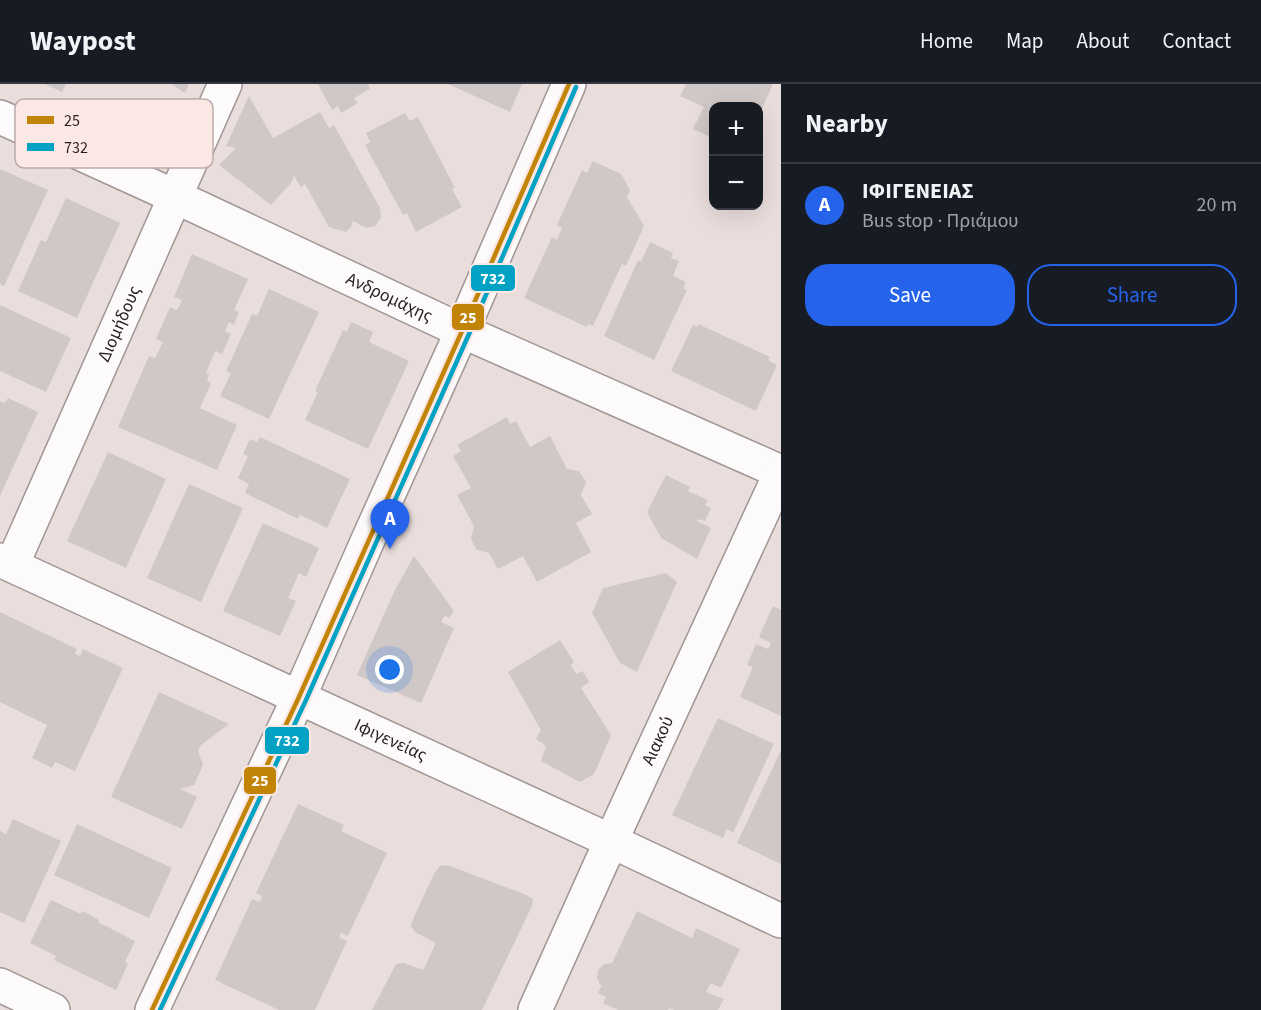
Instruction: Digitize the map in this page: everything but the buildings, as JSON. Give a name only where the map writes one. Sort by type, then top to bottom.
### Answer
[{"type":"street","name":"Διομήδους","points":[[213,112],[225,84]]},
{"type":"street","points":[[152,1010],[299,697],[462,331],[568,84]]},
{"type":"street","name":"Ανδρομάχης","points":[[0,117],[15,124]]},
{"type":"street","name":"Ανδρομάχης","points":[[112,168],[462,331],[781,472]]},
{"type":"street","name":"Διομήδους","points":[[6,562],[189,168]]},
{"type":"street","name":"Αιακού","points":[[535,1010],[781,472]]},
{"type":"street","name":"Ιφιγενείας","points":[[6,562],[781,921]]},
{"type":"street","points":[[0,985],[53,1010]]},
{"type":"transit line","name":"25","points":[[152,1010],[299,697],[569,84]]},
{"type":"transit line","name":"732","points":[[160,1010],[306,700],[576,87]]},
{"type":"place","name":"ΙΦΙΓΕΝΕΙΑΣ","points":[[390,549]]}]
